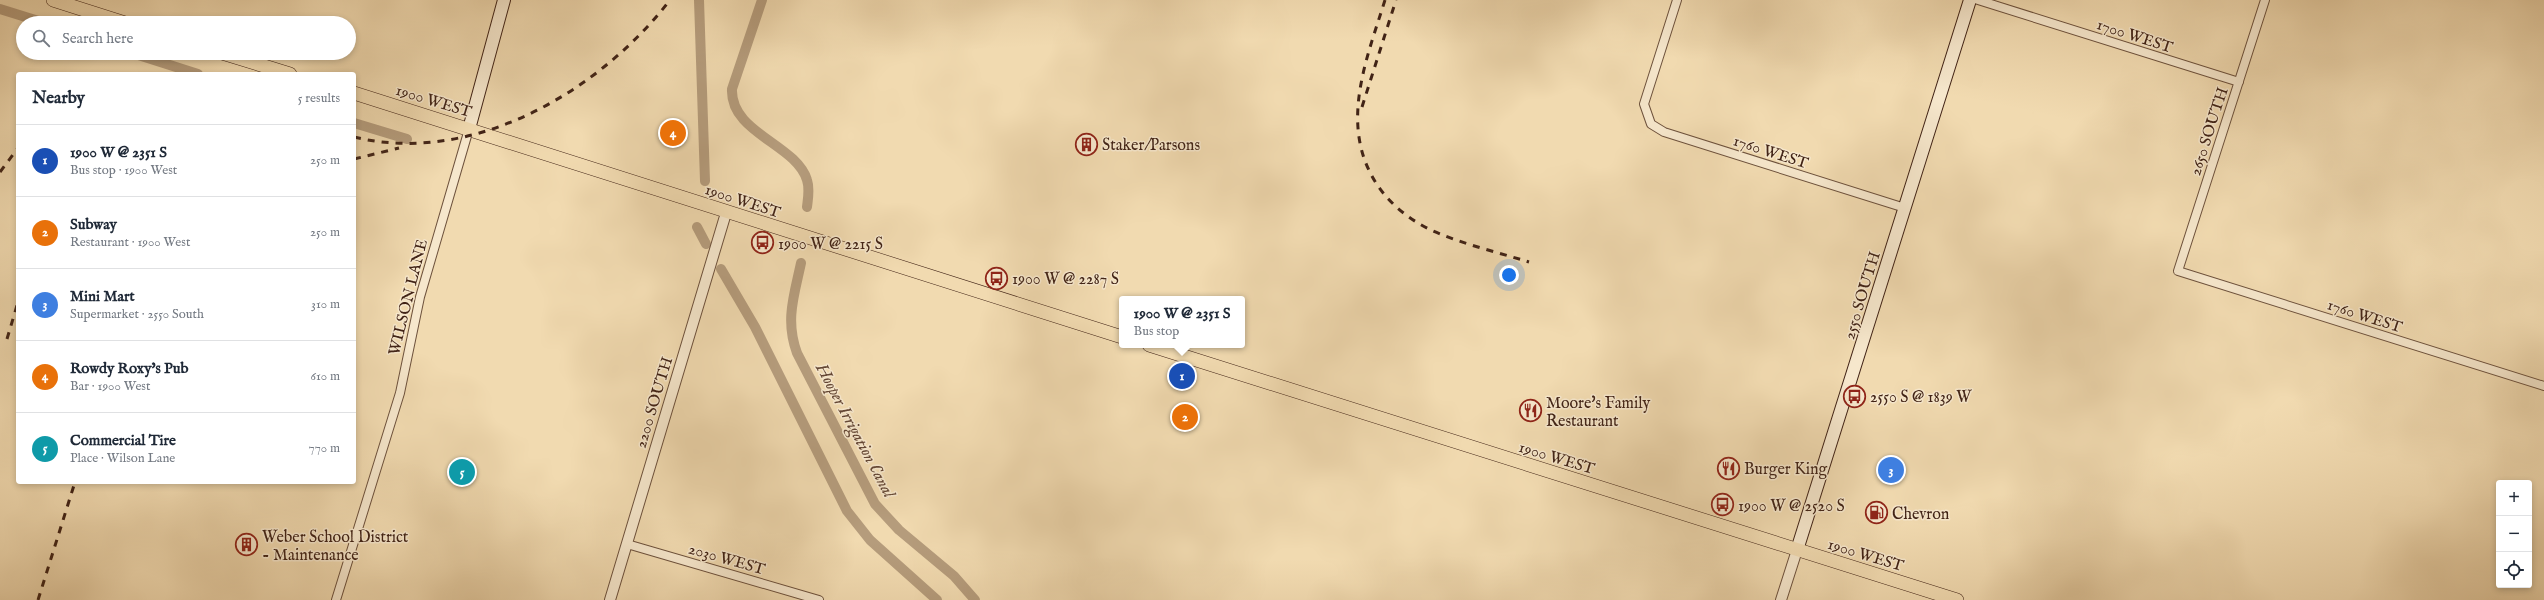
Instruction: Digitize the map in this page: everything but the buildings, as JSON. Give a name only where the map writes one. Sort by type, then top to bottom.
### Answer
[{"type":"main road","points":[[53,0],[103,16]]},
{"type":"main road","name":"WILSON LANE","points":[[469,129],[504,0]]},
{"type":"main road","name":"2550 SOUTH","points":[[1797,550],[1970,0]]},
{"type":"main road","points":[[245,60],[284,72]]},
{"type":"main road","name":"1900 WEST","points":[[356,94],[1119,336]]},
{"type":"main road","name":"1900 WEST","points":[[1158,348],[1956,600]]},
{"type":"street","name":"1760 WEST","points":[[1677,0],[1644,104],[1651,124],[1664,132],[1905,208]]},
{"type":"street","name":"1700 WEST","points":[[1978,0],[2239,82]]},
{"type":"street","name":"2650 SOUTH","points":[[2178,270],[2265,0]]},
{"type":"street","name":"WILSON LANE","points":[[336,600],[400,393],[420,297],[469,129]]},
{"type":"street","name":"2200 SOUTH","points":[[610,600],[726,212]]},
{"type":"street","name":"1760 WEST","points":[[2178,270],[2544,386]]},
{"type":"street","name":"2030 WEST","points":[[626,544],[819,600]]},
{"type":"street","name":"2550 SOUTH","points":[[1781,600],[1797,550]]},
{"type":"waterway","points":[[699,0],[705,181]]},
{"type":"waterway","name":"Hooper Irrigation Canal","points":[[762,0],[732,89],[734,104],[741,117],[752,128],[790,157],[801,168],[808,183],[807,207]]},
{"type":"waterway","points":[[0,9],[22,16]]},
{"type":"waterway","points":[[154,60],[192,72]]},
{"type":"waterway","points":[[356,124],[407,139]]},
{"type":"waterway","points":[[697,227],[706,244]]},
{"type":"waterway","name":"Hooper Irrigation Canal","points":[[801,263],[793,297],[791,319],[793,341],[797,353],[875,504],[899,530],[954,576],[975,600]]},
{"type":"waterway","points":[[721,269],[755,327],[847,511],[870,540],[937,600]]},
{"type":"railway","points":[[356,137],[399,143],[443,141],[487,131],[530,114],[570,91],[607,64],[641,33],[670,0]]},
{"type":"railway","points":[[1385,0],[1364,70],[1359,94],[1358,117],[1360,141],[1366,164],[1378,186],[1383,193],[1402,211],[1416,222],[1431,230],[1467,244],[1529,262]]},
{"type":"railway","points":[[1362,107],[1396,0]]},
{"type":"railway","points":[[356,159],[399,148]]},
{"type":"railway","points":[[0,172],[16,151]]},
{"type":"railway","points":[[7,339],[16,309]]},
{"type":"railway","points":[[38,600],[74,484]]},
{"type":"place","name":"Rowdy Roxy's Pub","points":[[673,133]]},
{"type":"place","name":"Staker/Parsons","points":[[1086,144]]},
{"type":"place","name":"1900 W @ 2215 S","points":[[763,243]]},
{"type":"place","name":"1900 W @ 2287 S","points":[[996,278]]},
{"type":"place","name":"1900 W @ 2351 S","points":[[1182,376]]},
{"type":"place","name":"2550 S @ 1839 W","points":[[1855,396]]},
{"type":"place","name":"Moore's Family Restaurant","points":[[1530,411]]},
{"type":"place","name":"Subway","points":[[1185,417]]},
{"type":"place","name":"Burger King","points":[[1729,468]]},
{"type":"place","name":"Mini Mart","points":[[1891,470]]},
{"type":"place","name":"Commercial Tire","points":[[462,472]]},
{"type":"place","name":"1900 W @ 2520 S","points":[[1722,505]]},
{"type":"place","name":"Chevron","points":[[1876,513]]},
{"type":"place","name":"Weber School District - Maintenance","points":[[247,545]]}]
